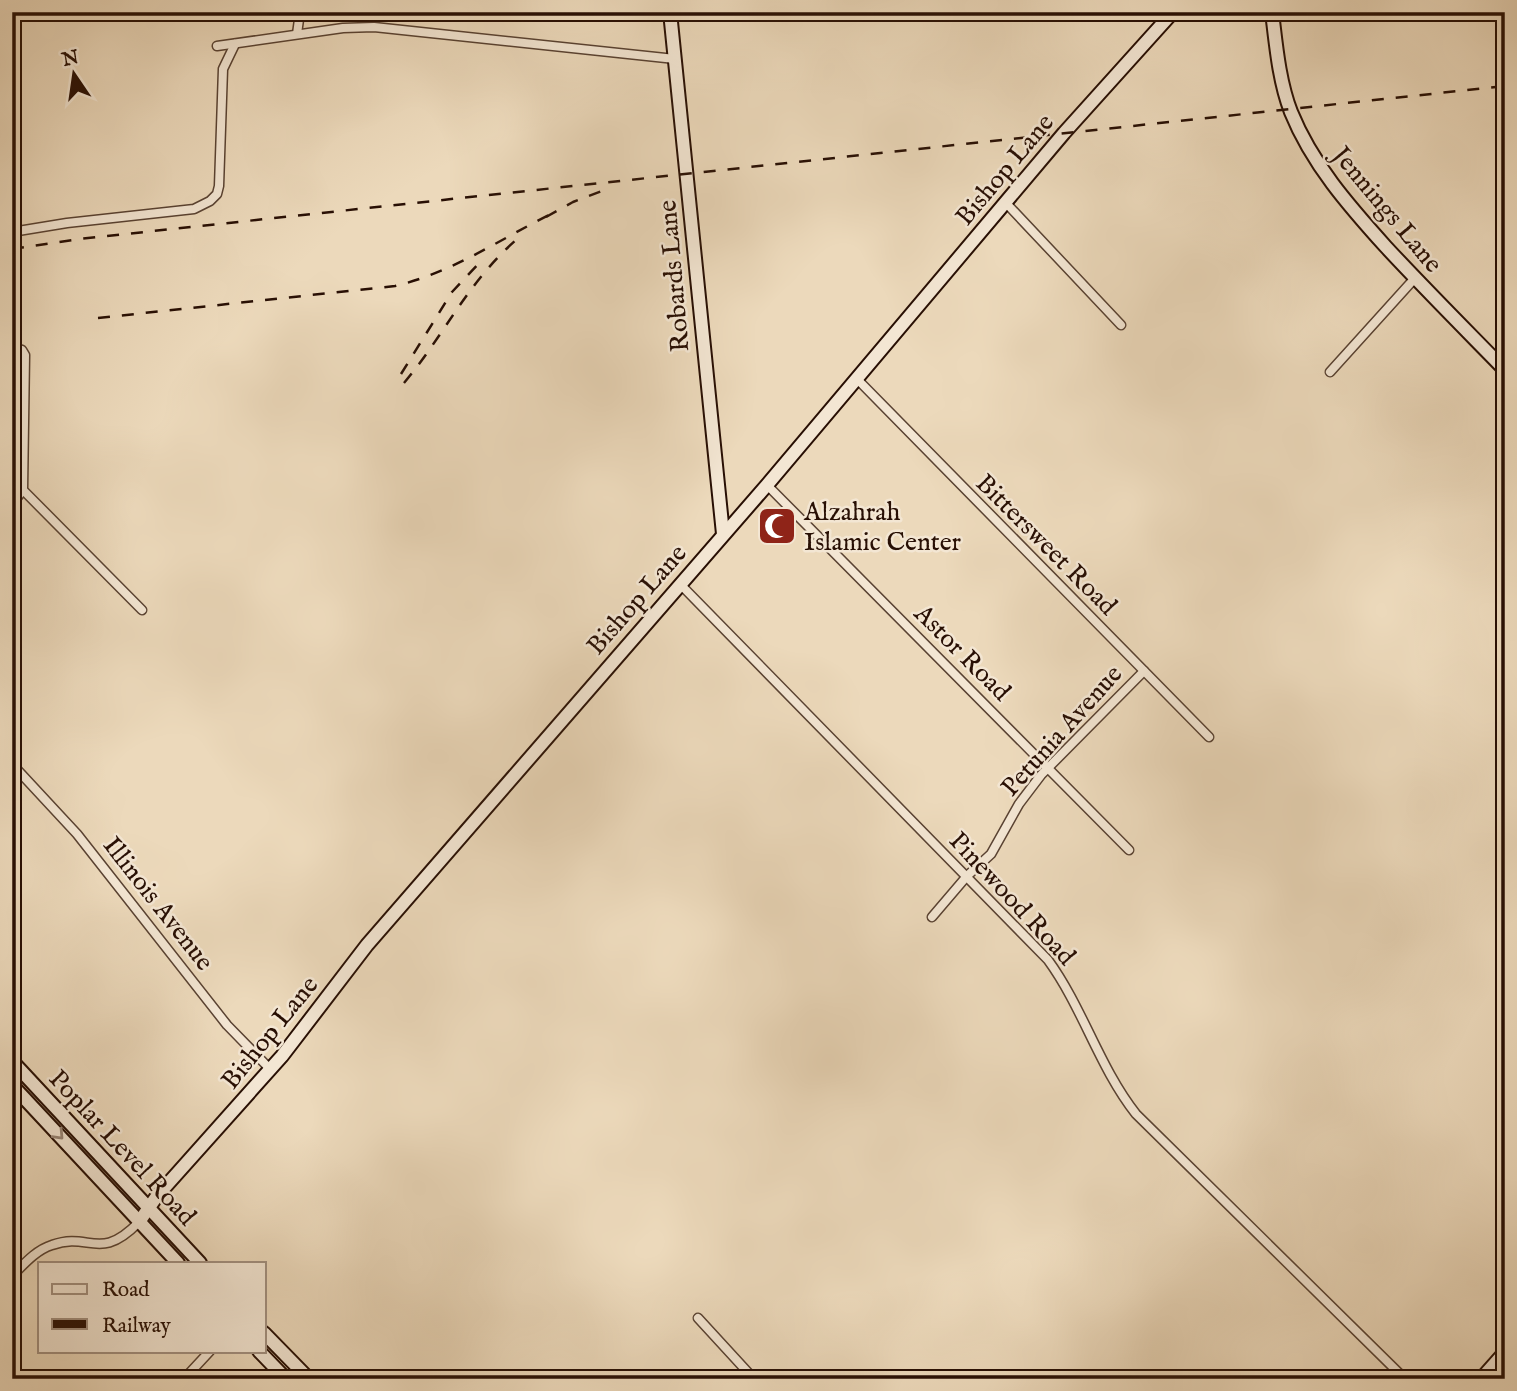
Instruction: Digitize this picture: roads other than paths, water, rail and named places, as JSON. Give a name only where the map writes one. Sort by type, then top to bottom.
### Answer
[{"type":"street","points":[[297,34],[300,12]]},
{"type":"street","name":"Robards Lane","points":[[670,12],[723,534]]},
{"type":"street","name":"Bishop Lane","points":[[139,1222],[270,1069],[367,945],[768,485],[1064,133],[1173,12]]},
{"type":"street","name":"Jennings Lane","points":[[1272,12],[1290,109],[1312,153],[1341,197],[1505,370]]},
{"type":"street","points":[[217,46],[343,28],[374,27],[675,59]]},
{"type":"street","points":[[12,232],[194,209],[210,201],[217,194],[221,174],[223,69],[235,44]]},
{"type":"street","points":[[1006,203],[1121,326]]},
{"type":"street","points":[[1329,372],[1415,278]]},
{"type":"street","points":[[12,504],[23,490],[26,378],[24,355],[17,349]]},
{"type":"street","name":"Bittersweet Road","points":[[857,379],[1209,737]]},
{"type":"street","name":"Astor Road","points":[[768,485],[1129,850]]},
{"type":"street","points":[[23,490],[142,610]]},
{"type":"street","name":"Pinewood Road","points":[[680,584],[902,813],[1031,941],[1060,976],[1109,1073],[1136,1114],[1405,1379]]},
{"type":"street","name":"Petunia Avenue","points":[[932,916],[967,876],[991,854],[1019,804],[1048,769],[1144,671]]},
{"type":"street","name":"Illinois Avenue","points":[[12,764],[77,834],[227,1025],[270,1069]]},
{"type":"street","name":"Poplar Level Road","points":[[12,1061],[199,1262]]},
{"type":"street","name":"Poplar Level Road","points":[[12,1085],[177,1262]]},
{"type":"street","points":[[12,1276],[48,1246],[61,1242],[106,1244],[129,1232],[139,1222]]},
{"type":"street","points":[[698,1318],[754,1379]]},
{"type":"street","points":[[266,1335],[309,1379]]},
{"type":"street","points":[[184,1379],[209,1352]]},
{"type":"street","points":[[260,1352],[286,1379]]},
{"type":"street","points":[[1481,1379],[1505,1352]]},
{"type":"railway","points":[[12,249],[79,239],[1505,86]]},
{"type":"railway","points":[[546,217],[573,202],[610,188]]},
{"type":"railway","points":[[98,318],[395,286],[457,264],[553,213]]},
{"type":"railway","points":[[404,383],[470,291],[516,240]]},
{"type":"railway","points":[[401,374],[452,292],[484,258]]},
{"type":"place","name":"Alzahrah Islamic Center","points":[[777,526]]}]
